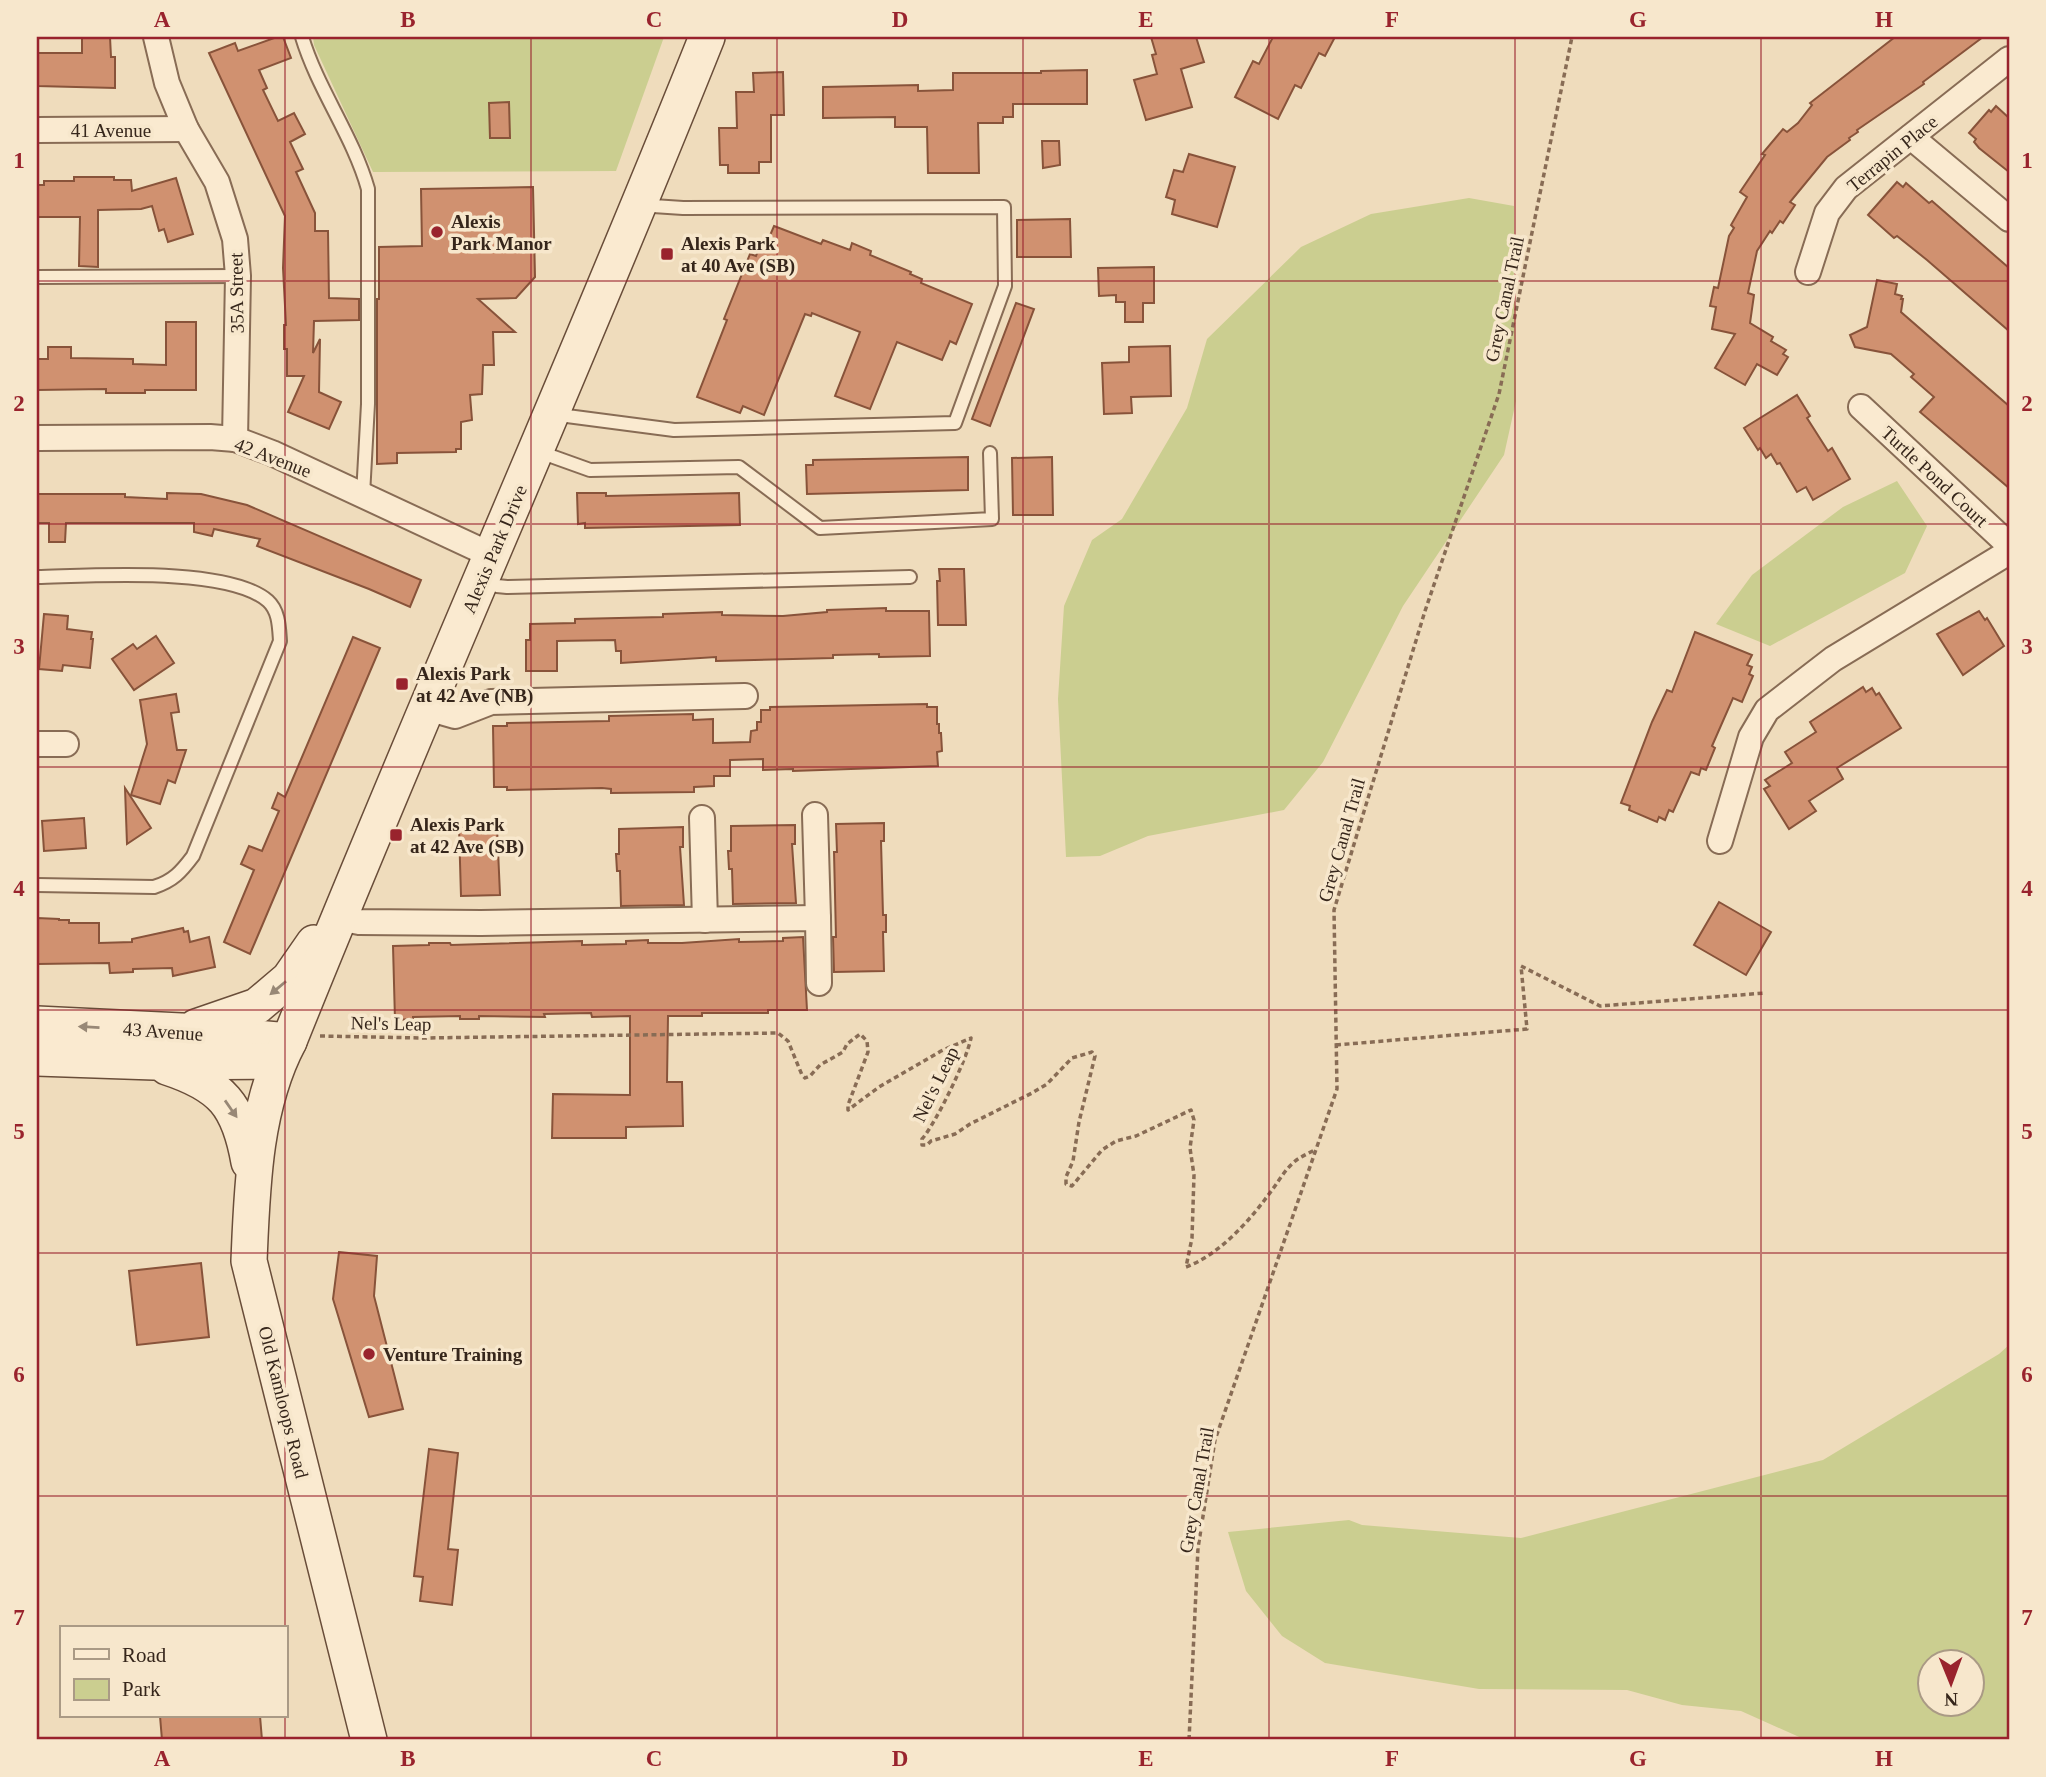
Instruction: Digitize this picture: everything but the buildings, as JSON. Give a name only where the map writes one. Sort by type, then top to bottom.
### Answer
[{"type":"street","name":"35A Street","points":[[156,37],[167,83],[186,129],[216,182],[235,239],[238,276],[235,439]]},
{"type":"street","name":"Alexis Park Drive","points":[[294,1046],[343,906],[642,201],[707,37]]},
{"type":"street","name":"Terrapin Place","points":[[1808,272],[1827,213],[1846,188],[2009,60]]},
{"type":"street","name":"41 Avenue","points":[[37,130],[186,129]]},
{"type":"street","points":[[1911,137],[2009,219]]},
{"type":"street","name":"Turtle Pond Court","points":[[1861,407],[2009,545]]},
{"type":"street","name":"42 Avenue","points":[[37,438],[235,439],[363,495],[486,567]]},
{"type":"street","points":[[1720,841],[1751,737],[1767,710],[1833,659],[2009,552]]},
{"type":"street","points":[[427,708],[455,716],[491,702],[745,696]]},
{"type":"street","points":[[37,744],[66,744]]},
{"type":"street","points":[[815,815],[819,983]]},
{"type":"street","points":[[702,818],[705,920]]},
{"type":"street","points":[[181,1031],[257,1006],[289,979],[343,906],[359,922],[818,918]]},
{"type":"street","name":"43 Avenue","points":[[37,1024],[181,1031],[294,1046]]},
{"type":"street","name":"43 Avenue","points":[[37,1058],[154,1062],[294,1046]]},
{"type":"street","name":"Old Kamloops Road","points":[[294,1046],[263,1117],[252,1183],[249,1261],[369,1740]]},
{"type":"street","points":[[154,1062],[194,1076],[222,1097],[236,1114],[244,1133],[252,1183]]},
{"type":"lane","points":[[302,37],[308,57],[362,168],[368,189],[368,404],[363,495]]},
{"type":"lane","points":[[553,411],[567,416],[674,430],[955,423],[1005,286],[1004,207],[684,208],[653,206],[642,201]]},
{"type":"lane","points":[[37,277],[238,276]]},
{"type":"lane","points":[[536,451],[590,470],[739,467],[820,528],[992,519],[989,453]]},
{"type":"lane","points":[[486,567],[497,586],[507,587],[910,577]]},
{"type":"lane","points":[[37,577],[164,576],[200,578],[232,585],[268,601],[276,612],[280,641],[193,856],[182,871],[170,882],[154,887],[37,885]]},
{"type":"path","name":"Grey Canal Trail","points":[[1189,1740],[1198,1548],[1215,1440],[1337,1089],[1334,910],[1424,611],[1499,394],[1572,37]]},
{"type":"path","points":[[1336,1045],[1527,1029],[1521,966],[1601,1006],[1765,993]]},
{"type":"path","name":"Nel's Leap","points":[[294,1046],[422,1038],[778,1033],[789,1041],[805,1077],[843,1052],[847,1044],[860,1034],[867,1041],[868,1052],[848,1110],[879,1087],[941,1051],[971,1038],[969,1049],[922,1139],[922,1145],[955,1134],[1032,1093],[1047,1084],[1072,1058],[1092,1052],[1095,1056],[1066,1184],[1072,1186],[1102,1150],[1116,1140],[1136,1136],[1191,1110],[1194,1120],[1190,1148],[1194,1175],[1192,1238],[1186,1266],[1198,1262],[1233,1234],[1285,1171],[1316,1149]]},
{"type":"green space","points":[[313,37],[664,37],[616,171],[373,172],[314,45]]},
{"type":"green space","points":[[1469,198],[1514,206],[1516,401],[1504,455],[1403,606],[1323,762],[1284,810],[1148,836],[1100,856],[1066,857],[1058,699],[1064,606],[1092,540],[1122,519],[1187,408],[1207,339],[1301,247],[1371,214]]},
{"type":"green space","points":[[1897,481],[1927,526],[1905,573],[1770,646],[1716,624],[1752,575],[1843,507]]},
{"type":"green space","points":[[2009,1345],[2009,1740],[1806,1740],[1741,1711],[1682,1705],[1627,1690],[1479,1689],[1325,1663],[1282,1636],[1246,1591],[1228,1532],[1349,1520],[1362,1525],[1521,1538],[1823,1460],[1999,1354]]},
{"type":"place","name":"Alexis Park Manor","points":[[437,232]]},
{"type":"place","name":"Alexis Park at 40 Ave (SB)","points":[[667,254]]},
{"type":"place","name":"Alexis Park at 42 Ave (NB)","points":[[402,684]]},
{"type":"place","name":"Alexis Park at 42 Ave (SB)","points":[[396,835]]},
{"type":"place","name":"Venture Training","points":[[369,1354]]}]
